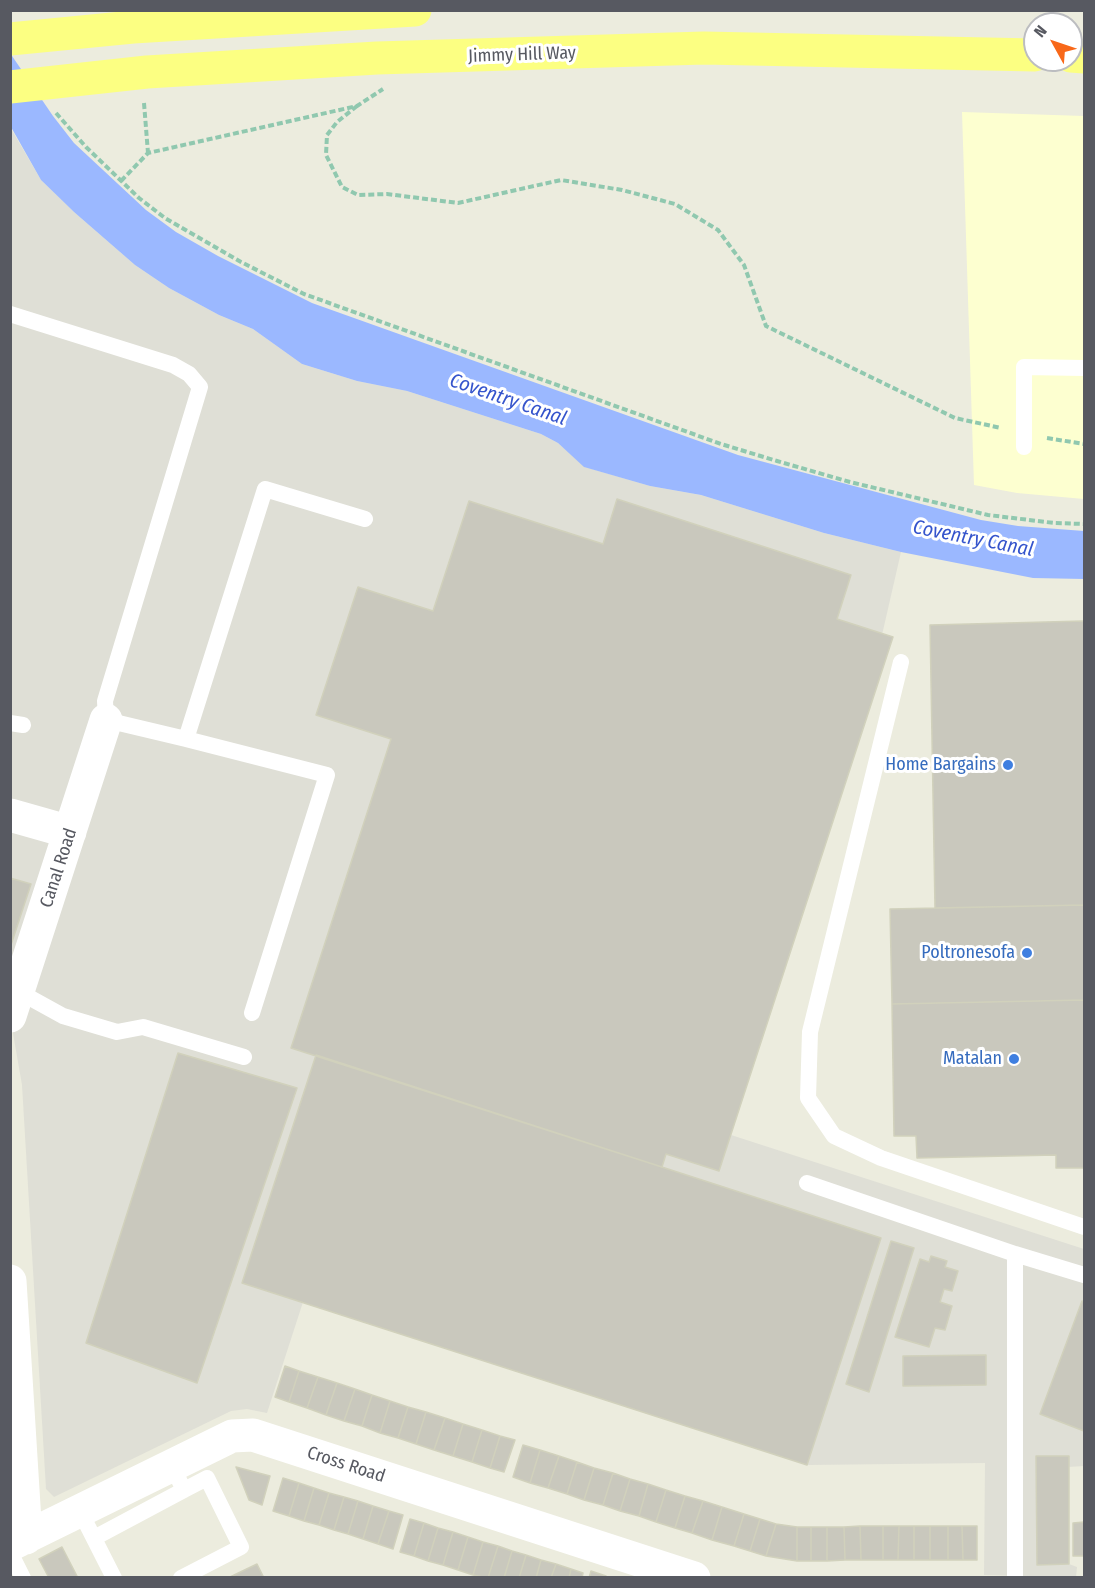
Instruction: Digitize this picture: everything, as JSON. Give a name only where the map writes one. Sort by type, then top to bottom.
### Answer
[{"type":"highway","points":[[10,39],[133,27],[415,10]]},
{"type":"highway","name":"Jimmy Hill Way","points":[[10,87],[147,72],[376,58],[704,48],[1023,55]]},
{"type":"street","name":"Canal Road","points":[[13,998],[106,720]]},
{"type":"street","points":[[10,815],[70,832]]},
{"type":"street","points":[[10,1281],[16,1545]]},
{"type":"street","name":"Cross Road","points":[[16,1545],[87,1525],[178,1478],[232,1436],[253,1435],[694,1578]]},
{"type":"lane","points":[[10,314],[172,365],[189,374],[200,387],[105,702],[106,720],[327,775],[252,1013]]},
{"type":"lane","points":[[1024,440],[1024,367],[1084,368]]},
{"type":"lane","points":[[186,739],[265,489],[365,519]]},
{"type":"lane","points":[[901,662],[810,1032],[808,1098],[834,1136],[881,1158],[1084,1227]]},
{"type":"lane","points":[[13,998],[117,1032],[143,1028],[244,1057]]},
{"type":"lane","points":[[807,1183],[1015,1254],[1084,1275]]},
{"type":"lane","points":[[1015,1254],[1015,1578]]},
{"type":"lane","points":[[178,1478],[207,1478],[241,1547],[181,1578]]},
{"type":"lane","points":[[87,1525],[114,1578]]},
{"type":"lane","points":[[16,1545],[23,1578]]},
{"type":"path","points":[[385,82],[384,88],[337,122],[327,135],[326,155],[342,187],[358,195],[387,194],[458,203],[561,180],[622,190],[675,204],[718,230],[744,265],[766,326],[955,418],[1024,440],[1084,444]]},
{"type":"path","points":[[144,97],[148,153]]},
{"type":"path","points":[[121,181],[148,153],[357,106]]},
{"type":"path","points":[[52,107],[86,147],[121,181],[165,218],[241,262],[304,294],[721,444],[850,482],[988,515],[1054,523],[1084,524]]},
{"type":"shaded area","points":[[962,112],[1084,116],[1084,499],[1017,493],[974,485]]},
{"type":"shaded area","points":[[10,127],[41,180],[135,265],[169,288],[219,315],[253,329],[302,364],[357,381],[407,391],[541,434],[558,443],[585,467],[650,486],[701,495],[824,533],[901,552],[882,635],[893,637],[731,1135],[1084,1249],[1084,1466],[1068,1467],[1069,1564],[1077,1567],[1076,1577],[984,1575],[985,1463],[807,1465],[303,1302],[267,1413],[247,1409],[231,1411],[54,1497],[46,1489],[22,1085],[10,1016]]},
{"type":"water","name":"Coventry Canal","points":[[10,53],[74,143],[146,210],[176,232],[218,256],[312,303],[738,455],[981,520],[1018,526],[1084,531],[1084,579],[1033,578],[901,552],[824,533],[701,495],[650,486],[584,467],[558,443],[541,434],[407,391],[357,381],[302,364],[253,329],[219,315],[169,288],[135,265],[41,180],[11,127]]},
{"type":"building","points":[[617,499],[851,575],[837,619],[893,637],[719,1171],[666,1154],[662,1167],[291,1048],[391,739],[316,715],[358,587],[433,611],[469,501],[603,544]]},
{"type":"building","name":"Home Bargains","points":[[1084,621],[1084,905],[935,908],[930,625]]},
{"type":"building","points":[[10,878],[31,884],[10,948]]},
{"type":"building","points":[[1084,905],[1084,1000],[892,1004],[890,909]]},
{"type":"building","points":[[1084,1000],[1084,1168],[1056,1168],[1056,1155],[917,1158],[916,1136],[894,1136],[892,1004]]},
{"type":"building","points":[[178,1053],[297,1088],[197,1383],[86,1343]]},
{"type":"building","points":[[316,1055],[881,1238],[807,1465],[242,1283]]},
{"type":"building","points":[[891,1241],[914,1248],[869,1392],[846,1384]]},
{"type":"building","points":[[931,1256],[947,1261],[945,1267],[958,1271],[952,1291],[944,1289],[940,1302],[952,1306],[945,1330],[935,1328],[929,1347],[895,1337],[920,1259],[929,1262]]},
{"type":"building","points":[[1082,1301],[1084,1302],[1084,1431],[1040,1414]]},
{"type":"building","points":[[986,1355],[986,1385],[903,1386],[903,1356]]},
{"type":"building","points":[[285,1366],[299,1371],[289,1402],[275,1397]]},
{"type":"building","points":[[299,1371],[318,1377],[307,1408],[289,1402]]},
{"type":"building","points":[[318,1377],[337,1383],[326,1415],[307,1408]]},
{"type":"building","points":[[337,1383],[355,1389],[344,1421],[326,1415]]},
{"type":"building","points":[[355,1389],[372,1395],[362,1426],[344,1421]]},
{"type":"building","points":[[372,1395],[390,1401],[380,1433],[362,1426]]},
{"type":"building","points":[[390,1401],[408,1407],[398,1438],[380,1433]]},
{"type":"building","points":[[408,1407],[426,1412],[416,1444],[398,1438]]},
{"type":"building","points":[[426,1412],[445,1418],[434,1450],[416,1444]]},
{"type":"building","points":[[445,1418],[463,1424],[453,1456],[434,1450]]},
{"type":"building","points":[[463,1424],[482,1430],[472,1462],[453,1456]]},
{"type":"building","points":[[482,1430],[500,1436],[490,1468],[472,1462]]},
{"type":"building","points":[[500,1436],[515,1440],[504,1472],[490,1468]]},
{"type":"building","points":[[523,1445],[540,1450],[530,1483],[513,1477]]},
{"type":"building","points":[[540,1450],[559,1456],[548,1488],[530,1483]]},
{"type":"building","points":[[559,1456],[577,1462],[567,1494],[548,1488]]},
{"type":"building","points":[[1036,1456],[1069,1456],[1069,1564],[1037,1565]]},
{"type":"building","points":[[577,1462],[594,1468],[584,1500],[567,1494]]},
{"type":"building","points":[[236,1467],[270,1476],[262,1505],[249,1500]]},
{"type":"building","points":[[594,1468],[613,1473],[603,1505],[584,1500]]},
{"type":"building","points":[[613,1473],[630,1479],[620,1511],[603,1505]]},
{"type":"building","points":[[283,1478],[299,1483],[289,1516],[273,1511]]},
{"type":"building","points":[[630,1479],[648,1484],[639,1516],[620,1511]]},
{"type":"building","points":[[299,1483],[314,1488],[304,1521],[289,1516]]},
{"type":"building","points":[[648,1484],[666,1490],[656,1522],[639,1516]]},
{"type":"building","points":[[314,1488],[329,1493],[319,1525],[304,1521]]},
{"type":"building","points":[[666,1490],[685,1496],[675,1528],[656,1522]]},
{"type":"building","points":[[329,1493],[344,1497],[334,1530],[319,1525]]},
{"type":"building","points":[[685,1496],[703,1501],[692,1533],[675,1528]]},
{"type":"building","points":[[344,1497],[358,1501],[348,1534],[334,1530]]},
{"type":"building","points":[[358,1501],[373,1506],[363,1539],[348,1534]]},
{"type":"building","points":[[703,1501],[722,1507],[712,1540],[692,1533]]},
{"type":"building","points":[[373,1506],[389,1511],[378,1544],[363,1539]]},
{"type":"building","points":[[722,1507],[744,1514],[734,1546],[712,1540]]},
{"type":"building","points":[[389,1511],[403,1515],[393,1549],[378,1544]]},
{"type":"building","points":[[744,1514],[760,1519],[750,1551],[734,1546]]},
{"type":"building","points":[[410,1519],[424,1523],[414,1556],[400,1552]]},
{"type":"building","points":[[760,1519],[776,1524],[766,1556],[750,1551]]},
{"type":"building","points":[[1084,1522],[1084,1556],[1073,1556],[1073,1523]]},
{"type":"building","points":[[424,1523],[438,1528],[428,1561],[414,1556]]},
{"type":"building","points":[[776,1524],[797,1527],[797,1561],[766,1556]]},
{"type":"building","points":[[860,1526],[883,1526],[883,1560],[861,1560]]},
{"type":"building","points":[[860,1526],[861,1560],[845,1560],[844,1527]]},
{"type":"building","points":[[883,1526],[899,1526],[898,1560],[883,1560]]},
{"type":"building","points":[[899,1526],[914,1526],[914,1560],[898,1560]]},
{"type":"building","points":[[914,1526],[930,1526],[930,1560],[914,1560]]},
{"type":"building","points":[[930,1526],[948,1526],[948,1560],[930,1560]]},
{"type":"building","points":[[948,1526],[962,1526],[963,1560],[948,1560]]},
{"type":"building","points":[[962,1526],[977,1526],[977,1560],[963,1560]]},
{"type":"building","points":[[797,1527],[811,1527],[811,1561],[797,1561]]},
{"type":"building","points":[[811,1527],[827,1527],[827,1561],[811,1561]]},
{"type":"building","points":[[827,1527],[844,1527],[845,1560],[827,1561]]},
{"type":"building","points":[[438,1528],[453,1532],[443,1565],[428,1561]]},
{"type":"building","points":[[453,1532],[468,1537],[458,1570],[443,1565]]},
{"type":"building","points":[[468,1537],[483,1542],[473,1575],[458,1570]]},
{"type":"building","points":[[483,1542],[498,1546],[488,1578],[473,1575]]},
{"type":"building","points":[[498,1546],[512,1551],[504,1578],[488,1578]]},
{"type":"building","points":[[62,1547],[78,1578],[49,1578],[39,1559]]},
{"type":"building","points":[[512,1551],[526,1555],[519,1578],[504,1578]]},
{"type":"building","points":[[526,1555],[541,1560],[536,1578],[519,1578]]},
{"type":"building","points":[[541,1560],[556,1564],[551,1578],[536,1578]]},
{"type":"building","points":[[257,1564],[264,1578],[228,1578]]},
{"type":"building","points":[[556,1564],[571,1569],[569,1578],[551,1578]]},
{"type":"building","points":[[571,1569],[583,1573],[582,1578],[569,1578]]},
{"type":"building","points":[[591,1571],[606,1576],[606,1578],[589,1578]]},
{"type":"place","name":"Home Bargains","points":[[1008,765]]},
{"type":"place","name":"Poltronesofa","points":[[1027,953]]},
{"type":"place","name":"Matalan","points":[[1014,1059]]}]
